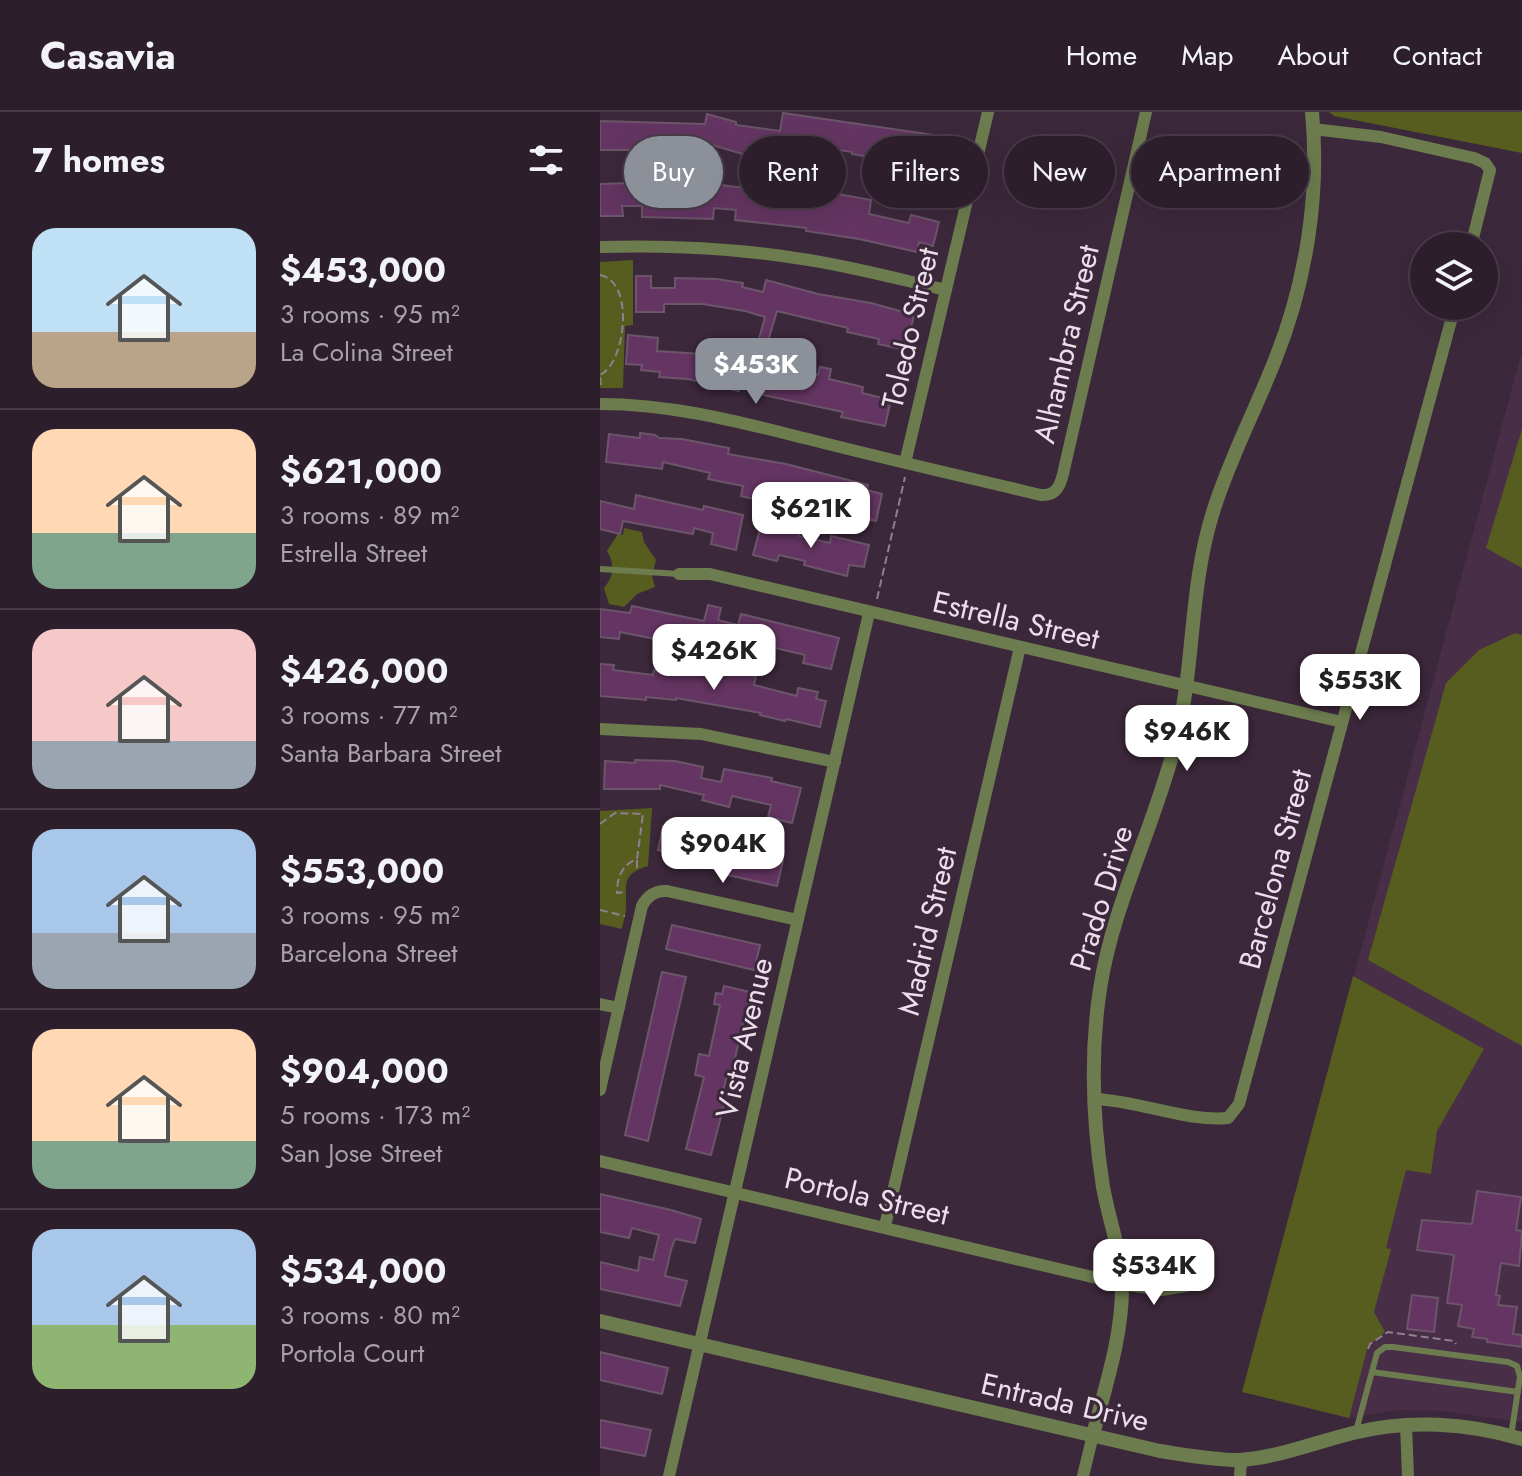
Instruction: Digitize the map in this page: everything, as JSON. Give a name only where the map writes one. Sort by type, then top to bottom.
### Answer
[{"type":"street","name":"Alhambra Street","points":[[905,463],[1041,495],[1054,493],[1063,474],[1146,112]]},
{"type":"street","name":"Prado Drive","points":[[1083,1476],[1121,1322],[1122,1284],[1097,1140],[1095,1046],[1100,990],[1125,887],[1164,785],[1177,738],[1199,571],[1213,514],[1230,464],[1276,358],[1304,264],[1313,178],[1312,112]]},
{"type":"street","name":"Toledo Street","points":[[905,463],[983,113]]},
{"type":"street","points":[[1313,129],[1381,137],[1474,158],[1488,166],[1488,181],[1475,232]]},
{"type":"street","points":[[600,247],[698,248],[781,256],[833,264],[946,290]]},
{"type":"street","name":"Barcelona Street","points":[[1095,1099],[1124,1100],[1211,1120],[1228,1118],[1239,1104],[1451,320]]},
{"type":"street","points":[[600,404],[658,407],[713,415],[905,463]]},
{"type":"street","name":"Estrella Street","points":[[679,574],[710,574],[1342,722]]},
{"type":"street","name":"Vista Avenue","points":[[669,1476],[869,613]]},
{"type":"street","name":"Madrid Street","points":[[885,1226],[1020,647]]},
{"type":"street","points":[[600,729],[701,734],[835,762]]},
{"type":"street","points":[[600,1090],[642,906],[652,894],[674,892],[798,920]]},
{"type":"street","points":[[600,1004],[619,1008]]},
{"type":"street","name":"Portola Street","points":[[600,1161],[1122,1284],[1161,1290],[1186,1286]]},
{"type":"street","name":"Entrada Drive","points":[[600,1321],[1160,1451],[1241,1460],[1273,1455],[1356,1432],[1406,1425],[1471,1427],[1517,1438]]},
{"type":"street","points":[[1406,1425],[1408,1476]]},
{"type":"street","points":[[1240,1476],[1241,1460]]},
{"type":"lane","points":[[600,569],[679,574]]},
{"type":"lane","points":[[1356,1432],[1377,1353],[1388,1347],[1517,1366],[1521,1374],[1517,1438]]},
{"type":"lane","points":[[1372,1372],[1518,1392]]},
{"type":"path","points":[[600,275],[608,277],[618,288],[623,309],[616,354],[609,369],[600,375],[601,388]]},
{"type":"path","points":[[877,600],[905,477]]},
{"type":"path","points":[[600,824],[615,813],[643,814],[637,869]]},
{"type":"path","points":[[624,892],[617,893],[618,879],[625,866],[637,859]]},
{"type":"path","points":[[600,910],[625,916]]},
{"type":"shaded area","points":[[1522,351],[1522,1422],[1441,1411],[1397,1410],[1349,1418],[1242,1392]]},
{"type":"green space","points":[[1329,112],[1522,112],[1522,153],[1334,116]]},
{"type":"green space","points":[[633,260],[633,325],[625,326],[623,388],[600,388],[600,262]]},
{"type":"green space","points":[[1522,429],[1522,568],[1486,548]]},
{"type":"green space","points":[[624,528],[642,532],[644,542],[656,560],[652,576],[655,587],[637,594],[624,607],[609,604],[604,588],[612,570],[607,551],[618,534],[623,535]]},
{"type":"green space","points":[[1515,633],[1522,635],[1522,1046],[1368,960],[1446,683],[1479,650]]},
{"type":"green space","points":[[652,808],[648,866],[629,877],[622,929],[600,924],[600,811]]},
{"type":"green space","points":[[1353,976],[1484,1049],[1437,1131],[1431,1174],[1406,1170],[1386,1248],[1391,1249],[1374,1312],[1385,1332],[1368,1346],[1349,1418],[1242,1392]]},
{"type":"building","points":[[783,113],[941,136],[862,136],[862,156],[846,151],[846,136],[739,136],[739,153],[723,148],[723,136],[624,136],[624,150],[600,150],[600,121],[705,124],[707,114],[736,122],[736,125],[780,131]]},
{"type":"building","points":[[624,183],[623,216],[600,216],[600,184]]},
{"type":"building","points":[[723,185],[739,187],[739,208],[846,208],[846,195],[862,198],[862,208],[870,208],[869,214],[909,223],[911,215],[939,222],[933,246],[919,242],[917,252],[806,231],[806,228],[735,220],[736,210],[714,208],[723,208]]},
{"type":"building","points":[[642,208],[714,208],[713,219],[642,217]]},
{"type":"building","points":[[636,276],[651,276],[651,288],[675,288],[675,278],[716,279],[743,283],[742,287],[763,292],[766,280],[914,315],[906,350],[878,344],[879,339],[847,332],[848,328],[777,311],[768,341],[759,339],[765,317],[745,311],[703,304],[664,304],[664,312],[636,312]]},
{"type":"building","points":[[628,335],[658,338],[657,351],[721,358],[722,352],[761,361],[760,366],[799,376],[801,371],[818,375],[820,367],[831,369],[829,379],[863,387],[862,393],[891,400],[885,426],[841,417],[843,412],[763,395],[764,391],[740,386],[739,391],[688,379],[659,377],[660,372],[641,370],[642,365],[626,364]]},
{"type":"building","points":[[640,433],[729,448],[728,454],[786,464],[868,485],[867,490],[882,494],[876,521],[836,512],[837,507],[807,500],[806,505],[775,498],[774,504],[741,496],[743,486],[708,479],[710,473],[663,462],[662,469],[606,462],[609,434],[640,438]]},
{"type":"building","points":[[636,495],[703,510],[704,506],[743,515],[736,550],[711,544],[713,533],[694,528],[693,534],[623,521],[620,534],[600,529],[600,501],[634,509]]},
{"type":"building","points":[[772,524],[800,531],[799,536],[830,543],[831,536],[869,545],[864,567],[849,565],[847,576],[779,555],[777,561],[753,555],[760,529],[770,531]]},
{"type":"building","points":[[708,605],[721,608],[718,620],[738,625],[741,614],[839,638],[831,669],[803,663],[805,655],[729,637],[727,645],[686,636],[685,645],[620,632],[619,639],[600,637],[600,609],[630,613],[632,606],[704,621]]},
{"type":"building","points":[[600,664],[614,665],[613,670],[653,675],[654,670],[692,674],[693,668],[756,676],[754,685],[797,696],[798,688],[818,692],[816,699],[826,701],[820,727],[676,698],[646,697],[646,700],[600,696]]},
{"type":"building","points":[[635,760],[675,761],[703,767],[701,778],[721,782],[724,769],[772,778],[771,781],[801,788],[792,823],[768,817],[771,805],[732,796],[729,807],[702,800],[704,795],[660,785],[660,789],[604,789],[605,761],[635,763]]},
{"type":"building","points":[[663,826],[688,833],[687,837],[730,845],[732,833],[757,839],[754,855],[783,861],[777,886],[686,863],[687,858],[658,850]]},
{"type":"building","points":[[672,925],[760,945],[754,970],[666,949]]},
{"type":"building","points":[[662,972],[686,977],[648,1141],[625,1135]]},
{"type":"building","points":[[724,986],[750,992],[731,1076],[727,1075],[721,1100],[725,1101],[711,1155],[686,1149],[704,1077],[695,1075],[699,1054],[709,1056],[720,1005],[714,1004],[716,993],[722,994]]},
{"type":"building","points":[[1477,1191],[1521,1197],[1516,1230],[1522,1231],[1519,1266],[1501,1263],[1496,1295],[1500,1296],[1498,1305],[1517,1307],[1513,1334],[1522,1335],[1522,1347],[1487,1342],[1487,1339],[1472,1337],[1474,1329],[1458,1326],[1462,1305],[1447,1303],[1454,1255],[1417,1250],[1422,1220],[1472,1224]]},
{"type":"building","points":[[600,1194],[701,1219],[695,1243],[675,1239],[671,1250],[665,1276],[687,1281],[680,1306],[600,1289],[600,1262],[638,1271],[640,1257],[653,1260],[659,1235],[632,1228],[629,1238],[600,1232]]},
{"type":"building","points":[[1412,1295],[1438,1298],[1434,1332],[1407,1329]]},
{"type":"building","points":[[600,1352],[668,1368],[662,1394],[600,1380]]},
{"type":"building","points":[[600,1420],[651,1430],[645,1456],[600,1447]]}]
